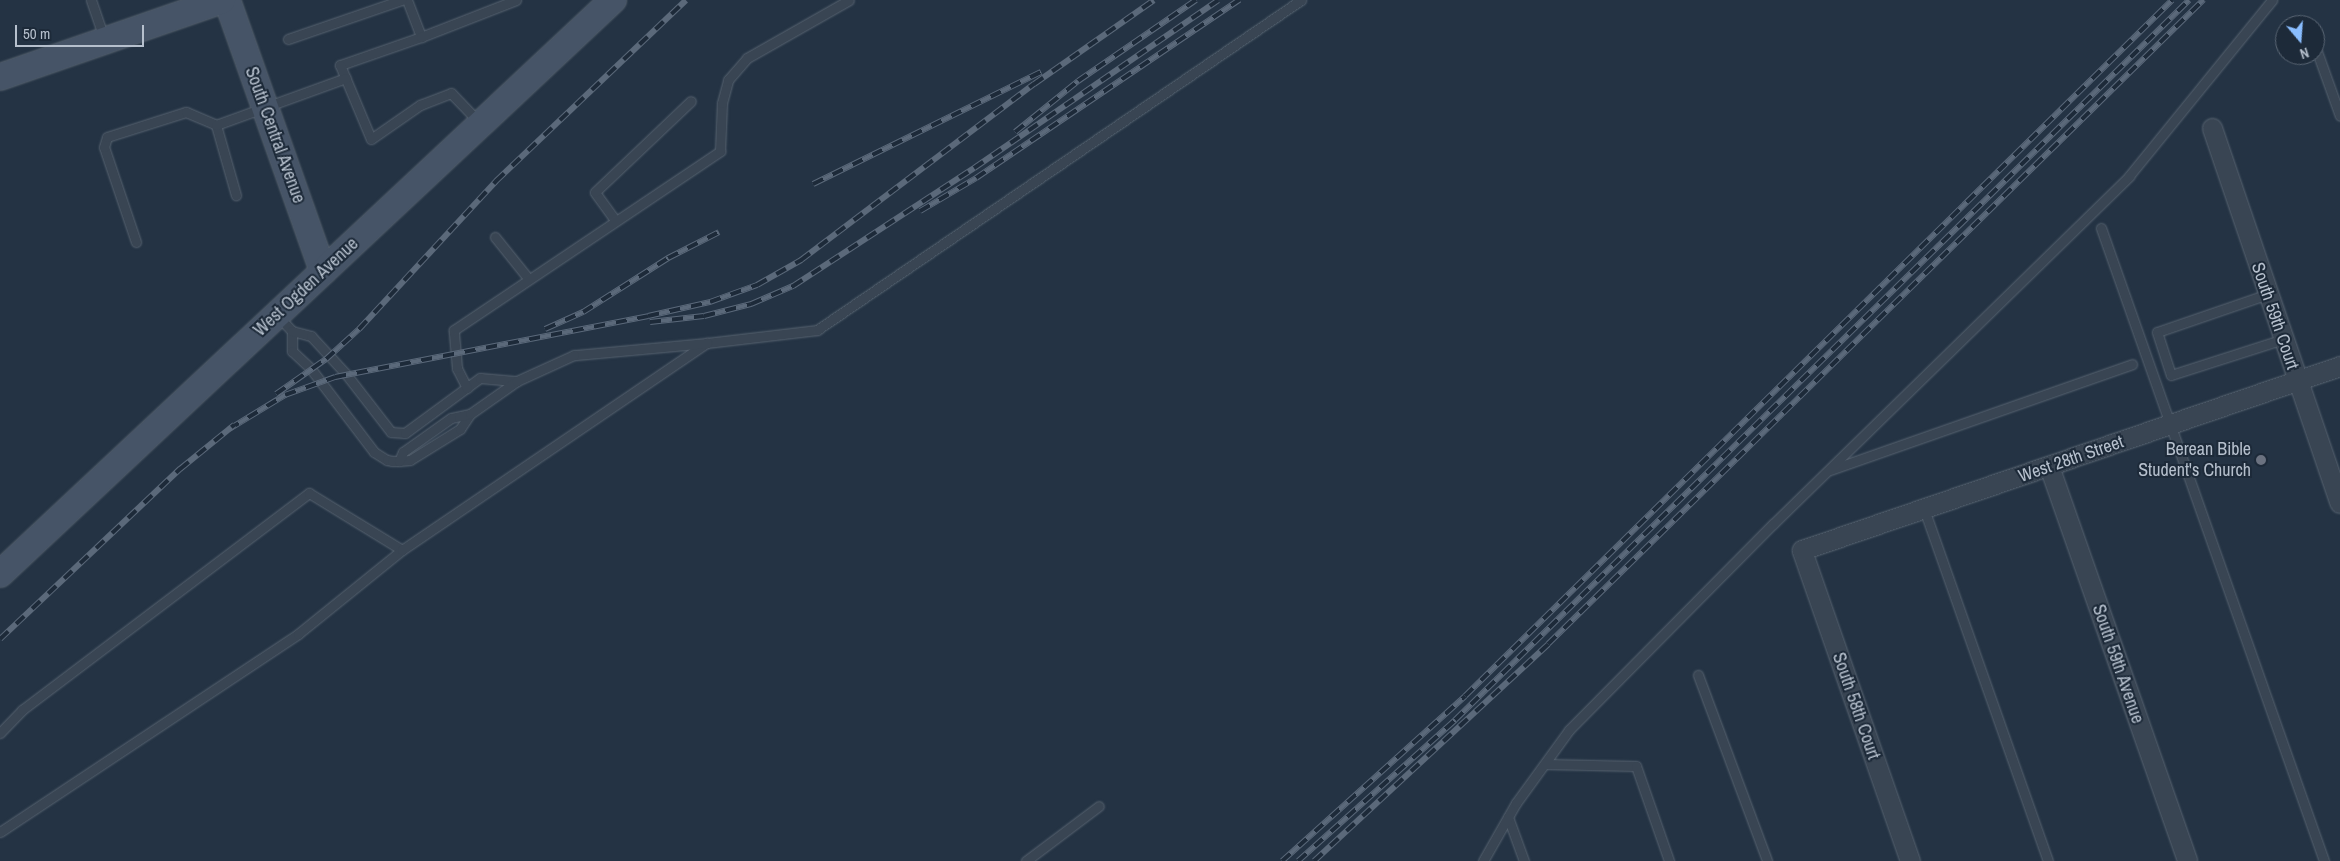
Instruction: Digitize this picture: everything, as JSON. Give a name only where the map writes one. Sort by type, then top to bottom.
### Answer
[{"type":"main road","points":[[0,77],[222,0]]},
{"type":"main road","name":"South Central Avenue","points":[[227,0],[322,270]]},
{"type":"main road","name":"West Ogden Avenue","points":[[0,574],[284,323],[322,270],[613,0]]},
{"type":"street","name":"South 59th Court","points":[[2212,128],[2340,502]]},
{"type":"street","name":"West 28th Street","points":[[1802,550],[2340,366]]},
{"type":"street","name":"South 59th Avenue","points":[[2049,466],[2186,861]]},
{"type":"street","name":"South 58th Court","points":[[1802,550],[1910,861]]},
{"type":"lane","points":[[91,0],[105,40]]},
{"type":"lane","points":[[288,39],[401,0]]},
{"type":"lane","points":[[407,0],[421,37]]},
{"type":"lane","points":[[481,124],[451,93],[420,105],[371,139],[340,65],[421,37],[516,0]]},
{"type":"lane","points":[[467,388],[457,368],[454,330],[528,278],[720,151],[722,103],[728,80],[747,58],[848,0]]},
{"type":"lane","points":[[284,323],[292,351],[312,369],[374,452],[387,460],[410,460],[460,429],[470,414],[517,381],[574,355],[708,343],[817,330],[1301,0]]},
{"type":"lane","points":[[1483,861],[1508,817],[1569,730],[1827,471],[2129,176],[2272,0]]},
{"type":"lane","points":[[2322,65],[2340,116]]},
{"type":"lane","points":[[136,242],[104,147],[107,137],[186,112],[216,125],[346,78]]},
{"type":"lane","points":[[615,220],[595,192],[691,101]]},
{"type":"lane","points":[[216,125],[236,195]]},
{"type":"lane","points":[[2101,228],[2324,861]]},
{"type":"lane","points":[[495,237],[528,278]]},
{"type":"lane","points":[[2268,294],[2157,332],[2170,375],[2284,340]]},
{"type":"lane","points":[[284,323],[311,336],[346,374],[391,432],[405,433],[480,378],[517,381]]},
{"type":"lane","points":[[0,832],[298,634],[402,550],[708,343]]},
{"type":"lane","points":[[1827,471],[2132,364]]},
{"type":"lane","points":[[399,461],[403,452],[451,418],[470,414]]},
{"type":"lane","points":[[0,733],[22,710],[309,493],[402,550]]},
{"type":"lane","points":[[1924,509],[2048,861]]},
{"type":"lane","points":[[1698,675],[1766,861]]},
{"type":"lane","points":[[1545,764],[1636,766],[1669,861]]},
{"type":"lane","points":[[1026,861],[1099,806]]},
{"type":"lane","points":[[1508,817],[1524,861]]},
{"type":"railway","points":[[276,394],[326,359],[359,329],[496,181],[686,0]]},
{"type":"railway","points":[[229,429],[285,395],[335,377],[648,316],[710,302],[757,285],[801,260],[1034,84],[1154,0]]},
{"type":"railway","points":[[1015,132],[1078,81],[1196,0]]},
{"type":"railway","points":[[650,322],[704,316],[751,304],[793,286],[974,168],[1218,0]]},
{"type":"railway","points":[[920,211],[976,178],[1239,0]]},
{"type":"railway","points":[[1282,861],[1465,696],[2172,0]]},
{"type":"railway","points":[[1298,861],[1455,720],[2189,0]]},
{"type":"railway","points":[[1314,861],[1548,644],[2203,0]]},
{"type":"railway","points":[[813,184],[1041,72]]},
{"type":"railway","points":[[545,329],[583,312],[668,258],[719,232]]},
{"type":"railway","points":[[0,639],[180,469],[234,425]]},
{"type":"place","name":"Berean Bible Student's Church","points":[[2261,460]]}]
